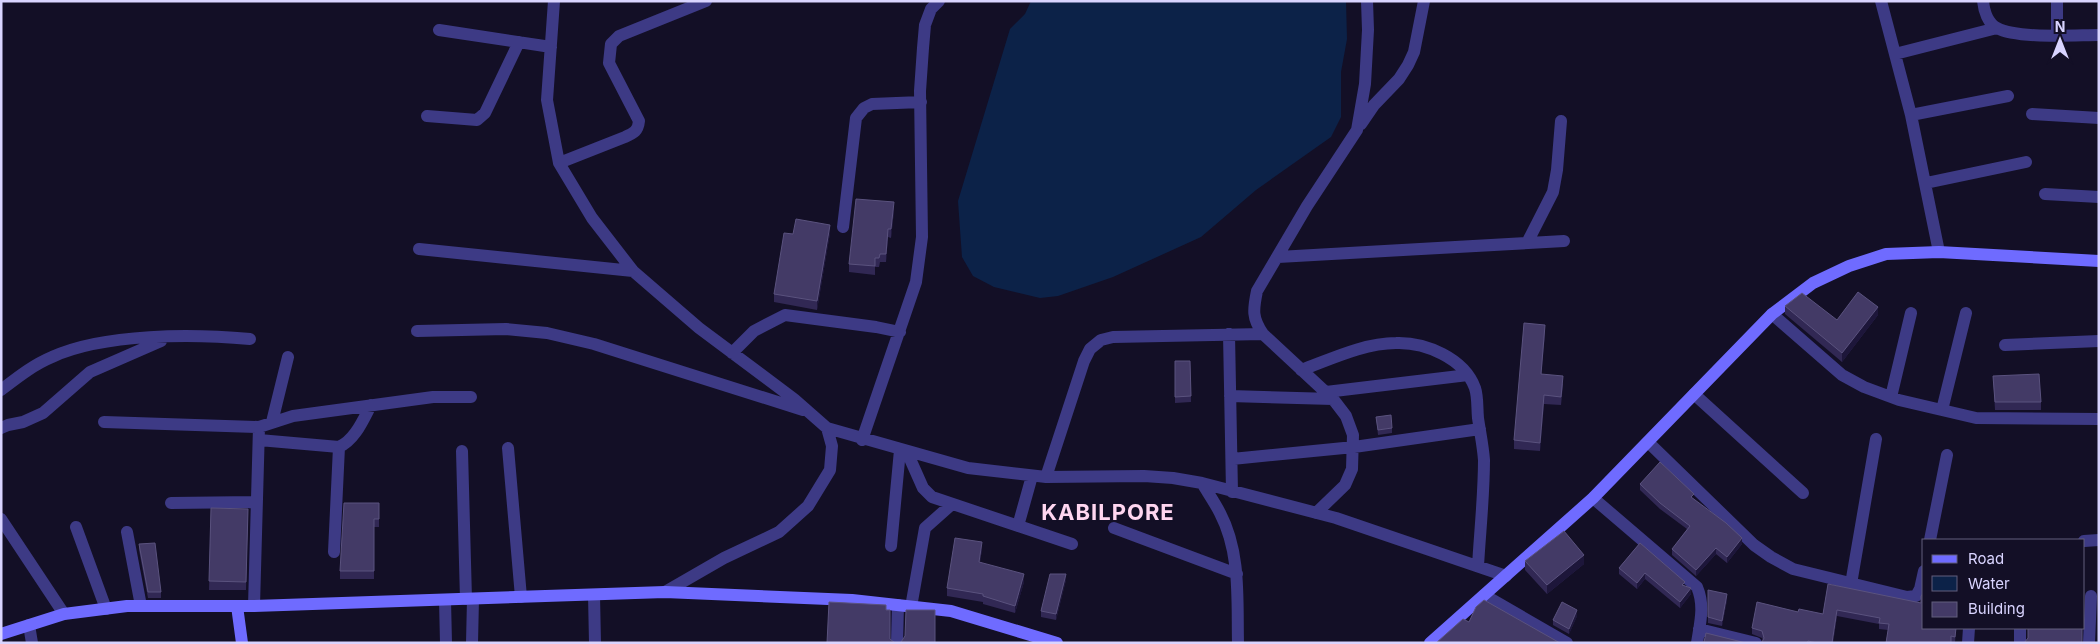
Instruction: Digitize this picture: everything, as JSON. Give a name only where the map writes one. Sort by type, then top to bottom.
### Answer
[{"type":"street","points":[[554,1],[546,100],[559,163],[592,218],[633,271],[699,328],[808,411],[827,428],[862,440],[968,468],[1046,477],[1144,476],[1202,483],[1336,518],[1506,576]]},
{"type":"street","points":[[559,163],[625,137],[635,132],[638,127],[638,121],[609,64],[611,44],[619,36],[706,1]]},
{"type":"street","points":[[862,440],[916,282],[922,237],[921,102],[925,25],[931,9],[939,1]]},
{"type":"street","points":[[1357,130],[1365,84],[1368,30],[1367,1]]},
{"type":"street","points":[[1316,513],[1345,485],[1352,470],[1353,435],[1346,416],[1330,395],[1263,334],[1255,323],[1254,308],[1257,291],[1307,206],[1357,130],[1374,105],[1408,65],[1414,52],[1424,1]]},
{"type":"street","points":[[1881,1],[1911,115],[1939,252]]},
{"type":"street","points":[[1983,1],[1988,19],[1997,28],[2014,33],[2099,35]]},
{"type":"street","points":[[2057,1],[2057,34]]},
{"type":"street","points":[[1895,54],[1997,28]]},
{"type":"street","points":[[439,30],[550,47]]},
{"type":"street","points":[[427,116],[478,120],[485,113],[519,42]]},
{"type":"street","points":[[1911,115],[2008,96]]},
{"type":"street","points":[[843,227],[856,118],[864,108],[872,104],[921,102]]},
{"type":"street","points":[[2032,114],[2099,118]]},
{"type":"street","points":[[1527,244],[1553,192],[1557,170],[1561,121]]},
{"type":"street","points":[[1926,183],[2026,162]]},
{"type":"street","points":[[2044,194],[2099,197]]},
{"type":"street","points":[[1278,257],[1564,241]]},
{"type":"street","points":[[419,249],[633,271]]},
{"type":"street","points":[[1432,642],[1593,498],[1772,314],[1813,282],[1850,266],[1886,254],[1939,252],[2099,261]]},
{"type":"street","points":[[1942,410],[1966,312]]},
{"type":"street","points":[[1891,397],[1911,313]]},
{"type":"street","points":[[1772,314],[1842,375],[1864,387],[1891,397],[1976,418],[2099,418]]},
{"type":"street","points":[[732,353],[754,331],[786,316],[876,327],[900,332]]},
{"type":"street","points":[[417,331],[506,329],[547,333],[594,344],[808,411]]},
{"type":"street","points":[[1229,334],[1232,492]]},
{"type":"street","points":[[1046,477],[1079,370],[1090,349],[1102,340],[1113,337],[1263,334]]},
{"type":"street","points":[[1,390],[29,369],[54,356],[89,344],[209,335],[250,339]]},
{"type":"street","points":[[1,428],[43,413],[90,372],[101,366],[170,337]]},
{"type":"street","points":[[2005,345],[2099,341]]},
{"type":"street","points":[[1301,370],[1364,348],[1396,342],[1419,344],[1440,352],[1457,364],[1468,376],[1475,388],[1484,457],[1484,486],[1478,566]]},
{"type":"street","points":[[272,422],[288,357]]},
{"type":"street","points":[[1230,396],[1330,395],[1468,376]]},
{"type":"street","points":[[1694,394],[1803,493]]},
{"type":"street","points":[[254,606],[259,434],[272,422],[293,416],[433,397],[471,397]]},
{"type":"street","points":[[104,422],[259,434],[339,447],[346,444],[352,438],[371,405]]},
{"type":"street","points":[[665,592],[724,558],[779,532],[808,506],[830,470],[832,446],[827,428]]},
{"type":"street","points":[[1232,459],[1354,447],[1480,429]]},
{"type":"street","points":[[1852,584],[1876,439]]},
{"type":"street","points":[[1648,442],[1754,545],[1793,569],[1907,597],[1916,596],[1922,589]]},
{"type":"street","points":[[334,552],[339,447]]},
{"type":"street","points":[[508,448],[521,597]]},
{"type":"street","points":[[462,451],[472,643]]},
{"type":"street","points":[[904,451],[923,488],[932,497],[1072,544]]},
{"type":"street","points":[[891,546],[904,451]]},
{"type":"street","points":[[1930,539],[1946,455]]},
{"type":"street","points":[[1018,526],[1032,476]]},
{"type":"street","points":[[1202,483],[1221,514],[1230,542],[1237,574],[1238,643]]},
{"type":"street","points":[[1593,498],[1697,587],[1702,598],[1697,643]]},
{"type":"street","points":[[171,503],[257,502]]},
{"type":"street","points":[[911,607],[925,528],[952,504]]},
{"type":"street","points":[[1,519],[64,614]]},
{"type":"street","points":[[76,527],[106,609]]},
{"type":"street","points":[[1114,528],[1237,574]]},
{"type":"street","points":[[127,532],[141,606]]},
{"type":"street","points":[[2085,541],[2099,540]]},
{"type":"street","points":[[1,634],[64,614],[141,606],[254,606],[665,592],[852,600],[951,611],[1026,638],[1057,643]]},
{"type":"street","points":[[594,594],[595,643]]},
{"type":"street","points":[[1484,595],[1567,643]]},
{"type":"street","points":[[2089,643],[2091,596]]},
{"type":"street","points":[[444,600],[446,643]]},
{"type":"street","points":[[897,643],[898,605]]},
{"type":"street","points":[[237,606],[242,643]]},
{"type":"street","points":[[30,624],[32,643]]},
{"type":"street","points":[[1699,629],[1756,643]]},
{"type":"street","points":[[1968,643],[1969,629]]},
{"type":"street","points":[[2020,629],[2020,643]]},
{"type":"water","points":[[1031,1],[1346,1],[1347,39],[1341,72],[1341,117],[1331,137],[1256,190],[1201,237],[1113,277],[1058,296],[1040,298],[994,287],[973,276],[962,257],[958,201],[1010,29],[1025,14]]},
{"type":"building","points":[[856,199],[894,202],[891,229],[888,229],[886,254],[880,254],[879,258],[875,258],[875,266],[849,264]]},
{"type":"building","points":[[796,219],[830,225],[817,301],[774,294],[784,233],[793,234]]},
{"type":"building","points":[[1858,292],[1878,307],[1842,353],[1785,306],[1802,293],[1837,320]]},
{"type":"building","points":[[1524,323],[1545,325],[1541,374],[1563,376],[1561,397],[1544,395],[1540,443],[1514,440]]},
{"type":"building","points":[[1175,361],[1190,361],[1191,396],[1175,397]]},
{"type":"building","points":[[2039,374],[2041,402],[1995,402],[1993,376]]},
{"type":"building","points":[[1391,415],[1392,428],[1378,430],[1376,417]]},
{"type":"building","points":[[1660,462],[1694,494],[1691,497],[1726,523],[1742,538],[1727,557],[1716,548],[1696,570],[1672,549],[1690,526],[1660,503],[1640,484]]},
{"type":"building","points":[[344,503],[379,503],[379,519],[374,519],[374,571],[340,571]]},
{"type":"building","points":[[211,508],[248,509],[246,582],[209,581]]},
{"type":"building","points":[[1564,531],[1584,555],[1547,585],[1525,561]]},
{"type":"building","points":[[955,538],[982,542],[979,562],[1024,574],[1015,606],[983,596],[983,594],[947,588]]},
{"type":"building","points":[[155,543],[161,592],[148,592],[139,544]]},
{"type":"building","points":[[1640,543],[1685,582],[1682,585],[1691,588],[1680,602],[1645,573],[1637,583],[1619,568]]},
{"type":"building","points":[[1050,574],[1066,574],[1056,614],[1041,611]]},
{"type":"building","points":[[1828,584],[1921,603],[1922,595],[1922,629],[1956,629],[1955,637],[1951,636],[1951,643],[1886,643],[1889,624],[1879,623],[1880,618],[1837,610],[1832,643],[1808,641],[1807,643],[1760,643],[1764,638],[1762,631],[1752,628],[1757,602],[1798,612],[1799,609],[1823,614]]},
{"type":"building","points":[[1708,590],[1727,594],[1722,621],[1708,617]]},
{"type":"building","points":[[1484,600],[1560,643],[1436,643],[1463,619],[1469,622],[1476,607]]},
{"type":"building","points":[[829,602],[886,605],[886,610],[890,610],[890,639],[895,643],[827,643]]},
{"type":"building","points":[[1562,602],[1577,610],[1569,629],[1553,620]]},
{"type":"building","points":[[906,610],[935,610],[935,643],[900,643],[905,636]]},
{"type":"building","points":[[2028,629],[2082,629],[2082,643],[2024,643],[2028,638]]},
{"type":"building","points":[[1706,633],[1746,643],[1701,643],[1704,642]]},
{"type":"district","name":"KABILPORE","points":[[1108,512]]}]
